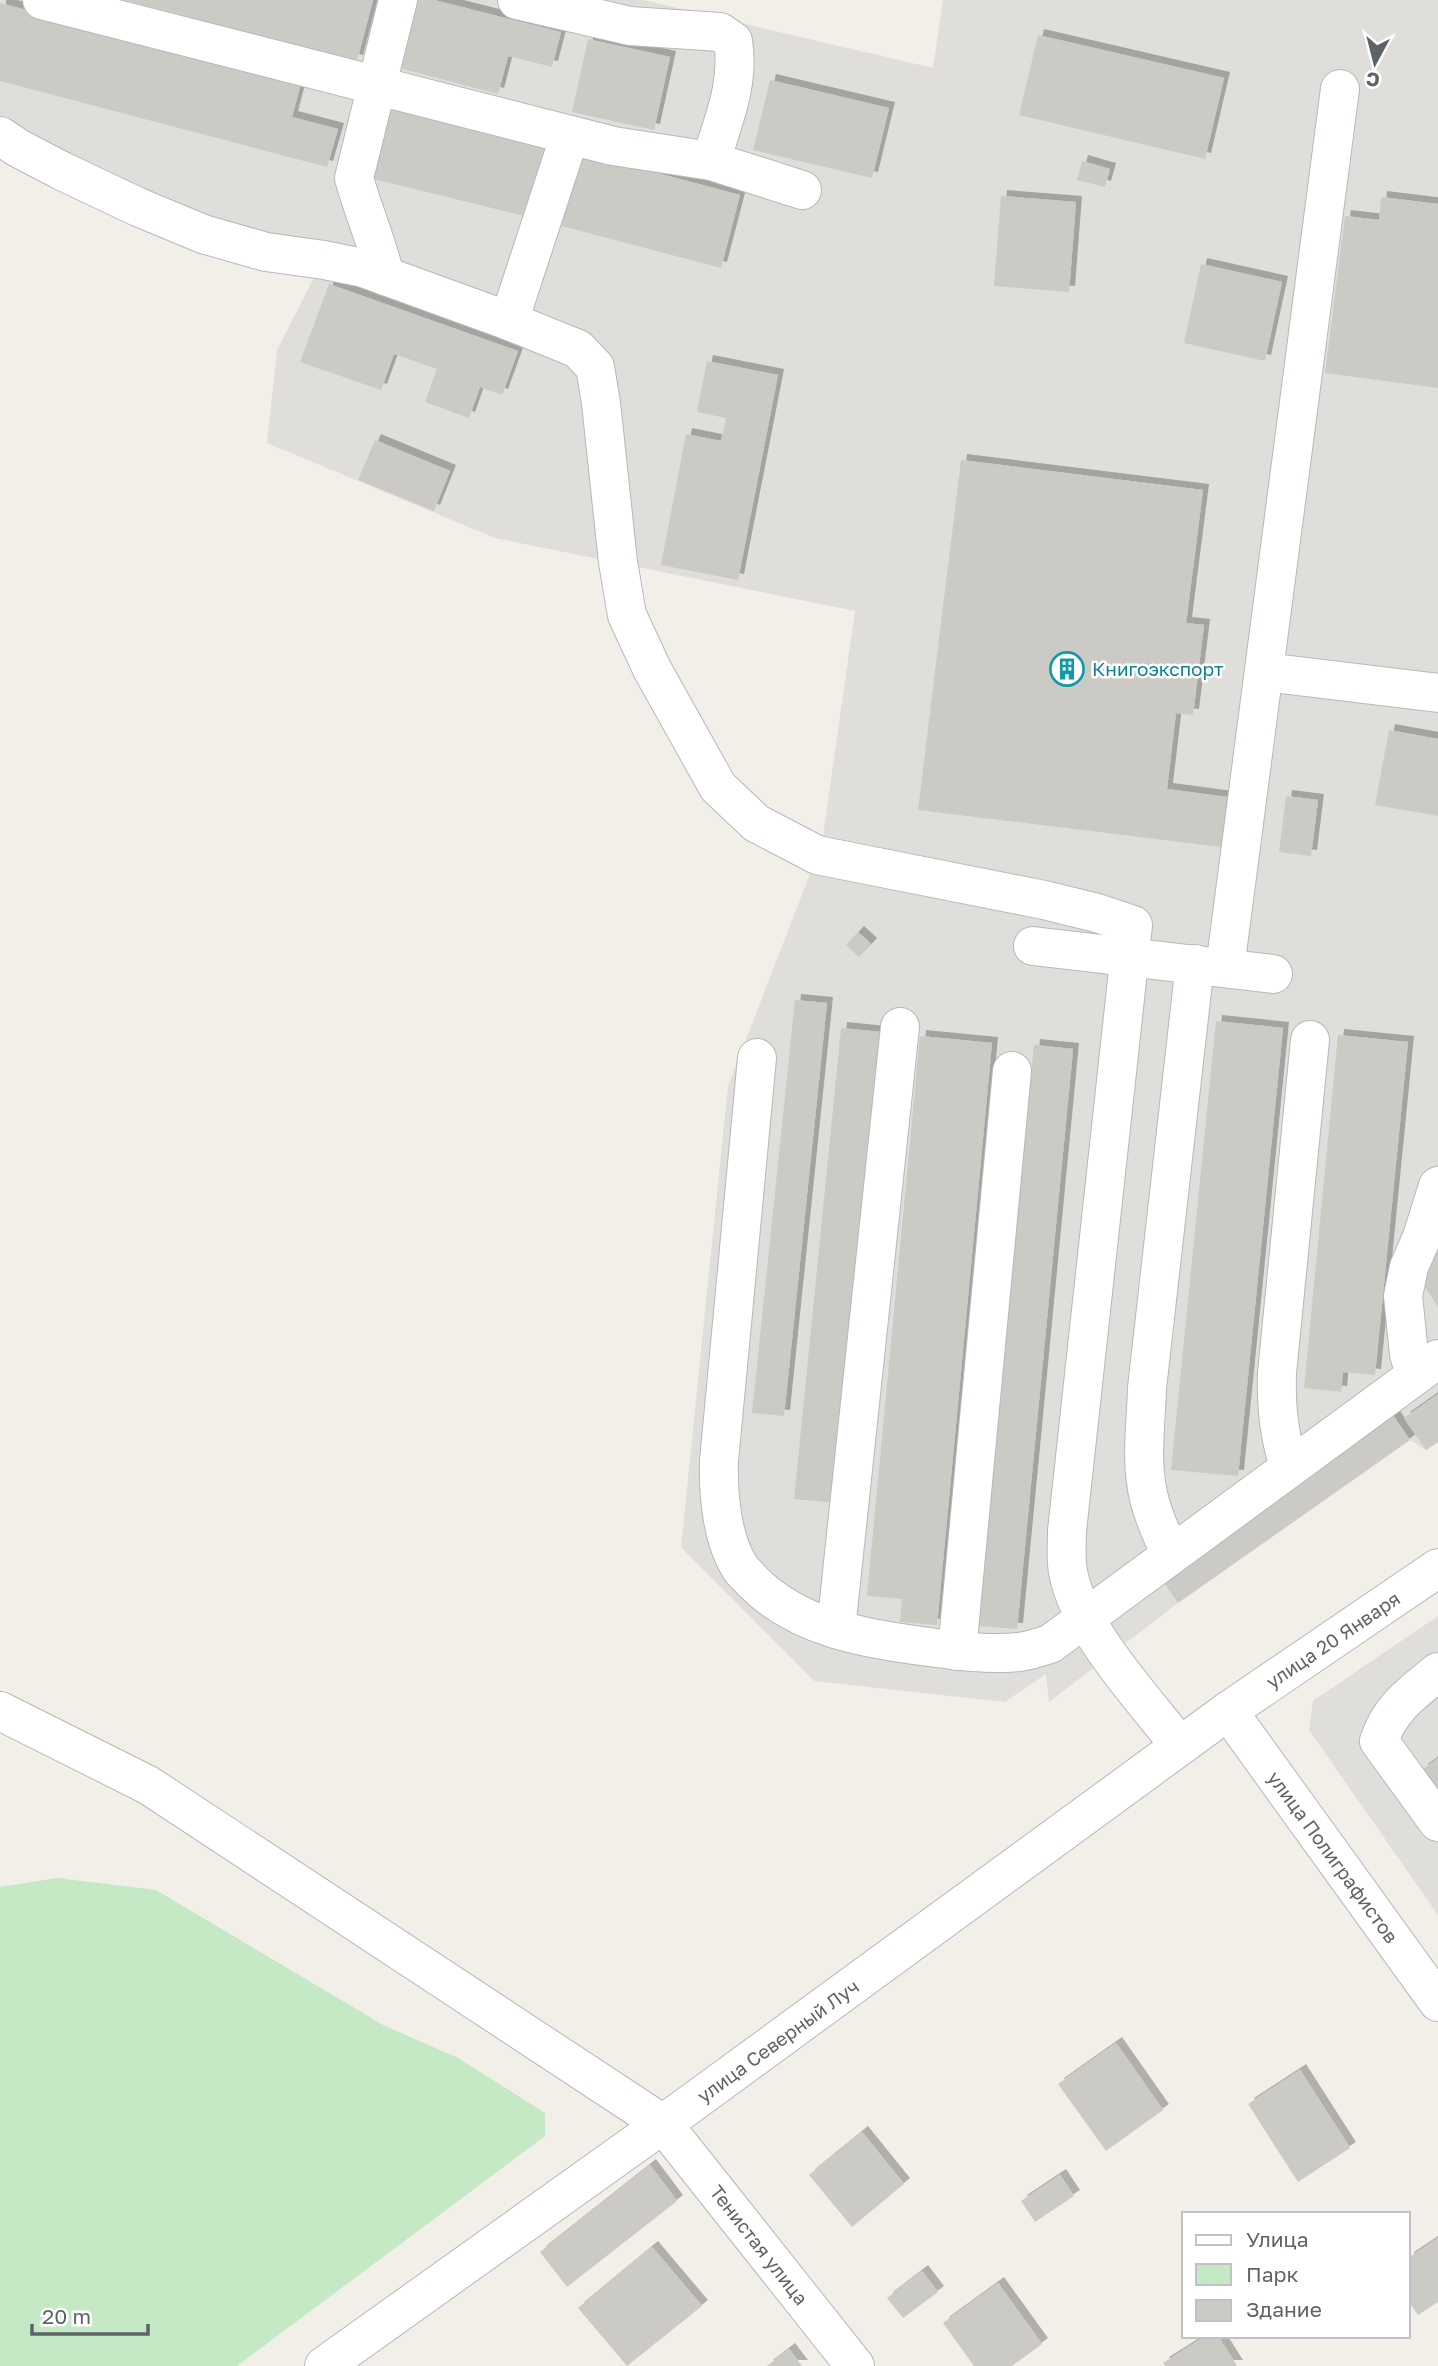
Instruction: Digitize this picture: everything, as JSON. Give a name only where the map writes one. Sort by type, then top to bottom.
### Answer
[{"type":"street","points":[[42,0],[613,146],[710,161],[802,190]]},
{"type":"street","points":[[386,276],[354,178],[398,0]]},
{"type":"street","points":[[517,0],[630,26],[720,32],[733,41],[737,61],[733,89],[710,161]]},
{"type":"street","points":[[1171,1554],[1158,1527],[1148,1495],[1145,1437],[1147,1388],[1210,966],[1264,672],[1340,89]]},
{"type":"street","points":[[509,321],[570,135]]},
{"type":"street","points":[[0,136],[62,171],[202,234],[266,253],[324,260],[386,276],[578,349],[595,366],[618,562],[627,615],[652,669],[718,787],[756,823],[817,855],[1044,900],[1133,925],[1067,1531],[1067,1565],[1074,1592],[1090,1628],[1180,1746]]},
{"type":"street","points":[[1264,672],[1438,693]]},
{"type":"street","points":[[1033,946],[1273,974]]},
{"type":"street","points":[[836,1629],[900,1027]]},
{"type":"street","points":[[1289,1467],[1276,1409],[1277,1373],[1310,1040]]},
{"type":"street","points":[[757,1058],[719,1461],[718,1490],[726,1533],[741,1569],[766,1594],[801,1615],[874,1640],[976,1653],[1021,1652],[1050,1644],[1427,1367],[1407,1344],[1403,1296],[1409,1267],[1422,1237],[1438,1186]]},
{"type":"street","points":[[957,1651],[1012,1071]]},
{"type":"street","name":"улица 20 Января","points":[[1228,1711],[1438,1568]]},
{"type":"street","points":[[1438,1672],[1403,1701],[1385,1722],[1379,1741],[1438,1822]]},
{"type":"street","name":"Тенистая улица","points":[[0,1711],[148,1785],[663,2124],[855,2366]]},
{"type":"street","name":"улица Северный Луч","points":[[324,2366],[663,2124],[1228,1711]]},
{"type":"street","name":"улица Полиграфистов","points":[[1228,1711],[1438,2002]]},
{"type":"shaded area","points":[[0,0],[643,0],[933,68],[943,0],[1438,0],[1438,1442],[1426,1450],[1410,1440],[1178,1603],[1049,1702],[1046,1674],[1005,1702],[814,1681],[681,1547],[728,1086],[822,843],[855,611],[495,538],[267,443],[277,350],[320,266],[0,152]]},
{"type":"shaded area","points":[[1438,1616],[1438,1915],[1309,1730],[1313,1701]]},
{"type":"green space","points":[[57,1878],[156,1890],[383,2025],[458,2058],[545,2113],[545,2136],[237,2366],[0,2366],[0,1887]]},
{"type":"building","points":[[125,0],[373,0],[357,61]]},
{"type":"building","points":[[417,0],[434,0],[561,32],[552,67],[508,56],[498,94],[399,68]]},
{"type":"building","points":[[0,3],[301,83],[292,117],[338,129],[327,167],[0,81]]},
{"type":"building","points":[[1038,35],[1224,78],[1205,159],[1019,115]]},
{"type":"building","points":[[588,39],[670,57],[654,130],[572,112]]},
{"type":"building","points":[[770,80],[889,108],[872,178],[753,150]]},
{"type":"building","points":[[388,104],[546,143],[528,217],[370,178]]},
{"type":"building","points":[[578,152],[740,195],[721,268],[558,225]]},
{"type":"building","points":[[1082,161],[1110,169],[1105,187],[1077,180]]},
{"type":"building","points":[[1001,196],[1076,202],[1069,292],[994,286]]},
{"type":"building","points":[[1381,197],[1438,204],[1438,388],[1325,373],[1345,216],[1379,220]]},
{"type":"building","points":[[1201,264],[1282,282],[1265,361],[1184,343]]},
{"type":"building","points":[[329,284],[518,351],[502,395],[480,387],[469,418],[425,402],[437,369],[394,354],[381,390],[300,362]]},
{"type":"building","points":[[707,361],[778,375],[738,580],[661,565],[686,434],[721,441],[726,418],[697,412]]},
{"type":"building","points":[[375,440],[450,471],[434,511],[358,480]]},
{"type":"building","name":"Книгоэкспорт","points":[[961,460],[1203,490],[1186,623],[1204,625],[1193,715],[1176,713],[1167,789],[1227,797],[1221,847],[918,810]]},
{"type":"building","points":[[1389,730],[1438,739],[1438,816],[1375,805]]},
{"type":"building","points":[[1286,796],[1318,800],[1311,856],[1279,852]]},
{"type":"building","points":[[858,932],[871,944],[859,957],[846,945]]},
{"type":"building","points":[[795,1000],[827,1003],[784,1416],[752,1413]]},
{"type":"building","points":[[1216,1021],[1283,1028],[1238,1476],[1171,1470]]},
{"type":"building","points":[[841,1028],[881,1032],[835,1503],[794,1499]]},
{"type":"building","points":[[1338,1035],[1408,1042],[1375,1375],[1343,1372],[1341,1392],[1304,1388]]},
{"type":"building","points":[[920,1036],[992,1043],[937,1625],[900,1622],[902,1599],[867,1596]]},
{"type":"building","points":[[1034,1045],[1073,1049],[1017,1629],[978,1626]]},
{"type":"building","points":[[1438,1247],[1438,1307],[1423,1284]]},
{"type":"building","points":[[1438,1394],[1438,1442],[1426,1450],[1404,1418]]},
{"type":"building","points":[[1388,1408],[1410,1440],[1178,1603],[1156,1571]]},
{"type":"building","points":[[1438,1758],[1438,1792],[1422,1770]]},
{"type":"building","points":[[1116,2043],[1163,2110],[1106,2151],[1058,2084]]},
{"type":"building","points":[[1300,2070],[1350,2148],[1298,2182],[1248,2104]]},
{"type":"building","points":[[862,2132],[904,2184],[852,2227],[809,2175]]},
{"type":"building","points":[[650,2165],[677,2201],[567,2287],[540,2252]]},
{"type":"building","points":[[1060,2175],[1074,2196],[1035,2222],[1021,2201]]},
{"type":"building","points":[[1438,2238],[1438,2302],[1418,2315],[1410,2304],[1410,2257]]},
{"type":"building","points":[[652,2247],[702,2306],[627,2366],[578,2308]]},
{"type":"building","points":[[922,2271],[938,2292],[903,2318],[887,2298]]},
{"type":"building","points":[[998,2283],[1042,2344],[1012,2366],[974,2366],[943,2323]]},
{"type":"building","points":[[1203,2338],[1219,2338],[1237,2366],[1165,2366],[1163,2363]]},
{"type":"building","points":[[789,2349],[802,2366],[767,2366]]},
{"type":"place","name":"Книгоэкспорт","points":[[1067,669]]}]
